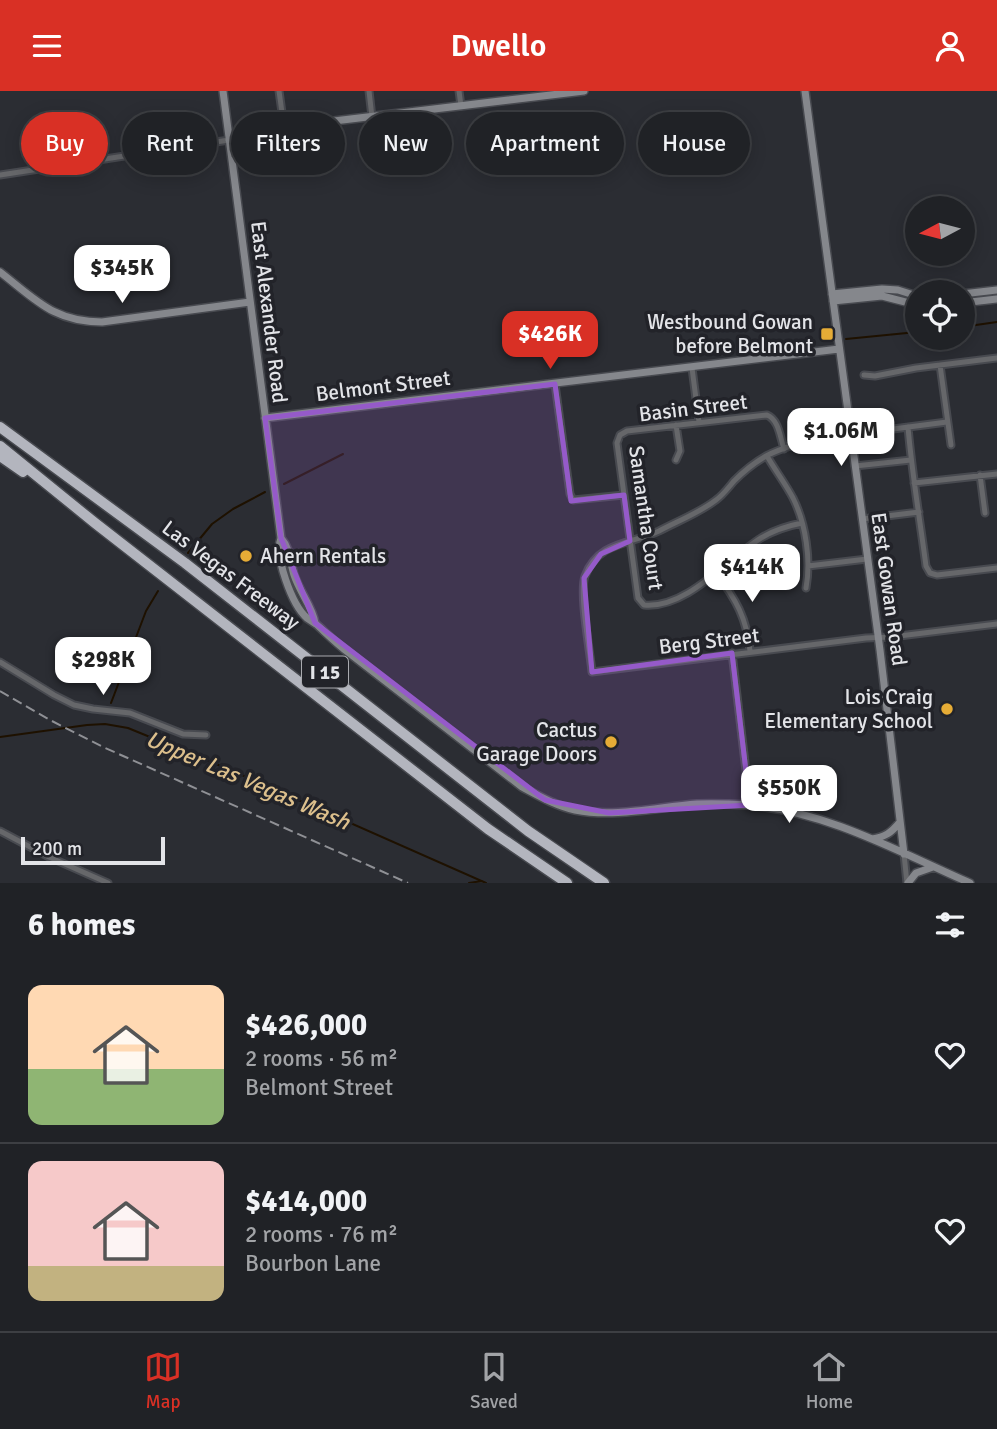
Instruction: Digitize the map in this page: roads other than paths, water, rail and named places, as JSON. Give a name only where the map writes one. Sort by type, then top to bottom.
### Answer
[{"type":"highway","name":"Las Vegas Freeway","points":[[0,428],[185,563],[528,831],[604,883]]},
{"type":"highway","name":"Las Vegas Freeway","points":[[0,446],[488,829],[567,883]]},
{"type":"highway","points":[[0,456],[95,523]]},
{"type":"street","name":"East Alexander Road","points":[[223,91],[281,538],[287,544],[295,578],[314,614],[315,623],[339,646],[522,787],[545,800],[575,810],[609,813],[699,804],[750,805]]},
{"type":"street","points":[[279,91],[282,112]]},
{"type":"street","points":[[369,91],[371,112]]},
{"type":"street","points":[[459,91],[461,106]]},
{"type":"street","points":[[513,91],[514,100]]},
{"type":"street","points":[[412,112],[584,91]]},
{"type":"street","name":"East Gowan Road","points":[[805,91],[879,637],[908,883]]},
{"type":"street","points":[[0,175],[229,140]]},
{"type":"street","points":[[0,272],[47,308],[65,317],[85,321],[102,322],[250,302]]},
{"type":"street","points":[[832,298],[883,289],[905,293]]},
{"type":"street","points":[[975,293],[997,290]]},
{"type":"street","points":[[832,298],[882,296],[905,302]]},
{"type":"street","points":[[975,302],[997,299]]},
{"type":"street","name":"Belmont Street","points":[[265,418],[839,349]]},
{"type":"street","points":[[864,375],[875,376],[997,358]]},
{"type":"street","points":[[940,365],[951,445]]},
{"type":"street","points":[[692,368],[699,422]]},
{"type":"street","points":[[555,384],[573,500],[624,495]]},
{"type":"street","name":"Basin Street","points":[[620,436],[627,431],[766,415],[776,422],[784,449]]},
{"type":"street","points":[[870,432],[947,422]]},
{"type":"street","points":[[676,460],[680,451],[677,425]]},
{"type":"street","points":[[908,427],[926,566],[930,573],[937,575],[997,568]]},
{"type":"street","points":[[630,541],[650,536],[706,507],[722,495],[751,465],[767,456],[850,429]]},
{"type":"street","name":"Samantha Court","points":[[620,436],[617,443],[638,598],[644,605],[652,605],[680,597],[716,573]]},
{"type":"street","points":[[767,456],[793,498],[802,523],[808,566],[806,588]]},
{"type":"street","points":[[855,466],[911,460]]},
{"type":"street","points":[[914,483],[997,474]]},
{"type":"street","points":[[980,475],[985,513]]},
{"type":"street","points":[[862,519],[919,512]]},
{"type":"street","points":[[750,651],[742,614],[731,592],[716,573],[758,540],[772,532],[802,523]]},
{"type":"street","name":"Berg Street","points":[[630,541],[614,545],[601,554],[584,577],[584,605],[592,671],[997,624]]},
{"type":"street","points":[[808,566],[867,559]]},
{"type":"street","points":[[732,653],[750,805],[789,811],[826,821],[970,883]]},
{"type":"street","points":[[0,662],[74,705],[130,713],[183,734],[206,735]]},
{"type":"street","points":[[870,839],[884,837],[900,822]]},
{"type":"street","points":[[0,831],[49,857],[108,883]]},
{"type":"street","points":[[908,883],[916,873],[934,867]]},
{"type":"waterway","points":[[975,325],[997,322]]},
{"type":"waterway","points":[[846,339],[905,333]]},
{"type":"waterway","points":[[284,484],[343,454]]},
{"type":"waterway","points":[[188,553],[212,524],[265,492]]},
{"type":"waterway","points":[[111,703],[146,611],[158,591]]},
{"type":"waterway","name":"Upper Las Vegas Wash","points":[[0,737],[87,725],[105,724],[128,728],[233,771],[486,883]]},
{"type":"waterway","name":"Upper Las Vegas Wash","points":[[469,883],[482,881]]},
{"type":"railway","points":[[0,691],[103,747],[408,883]]},
{"type":"place","name":"Westbound Gowan before Belmont","points":[[827,334]]},
{"type":"place","name":"Ahern Rentals","points":[[246,556]]},
{"type":"place","name":"Lois Craig Elementary School","points":[[947,709]]},
{"type":"place","name":"Cactus Garage Doors","points":[[611,742]]}]
